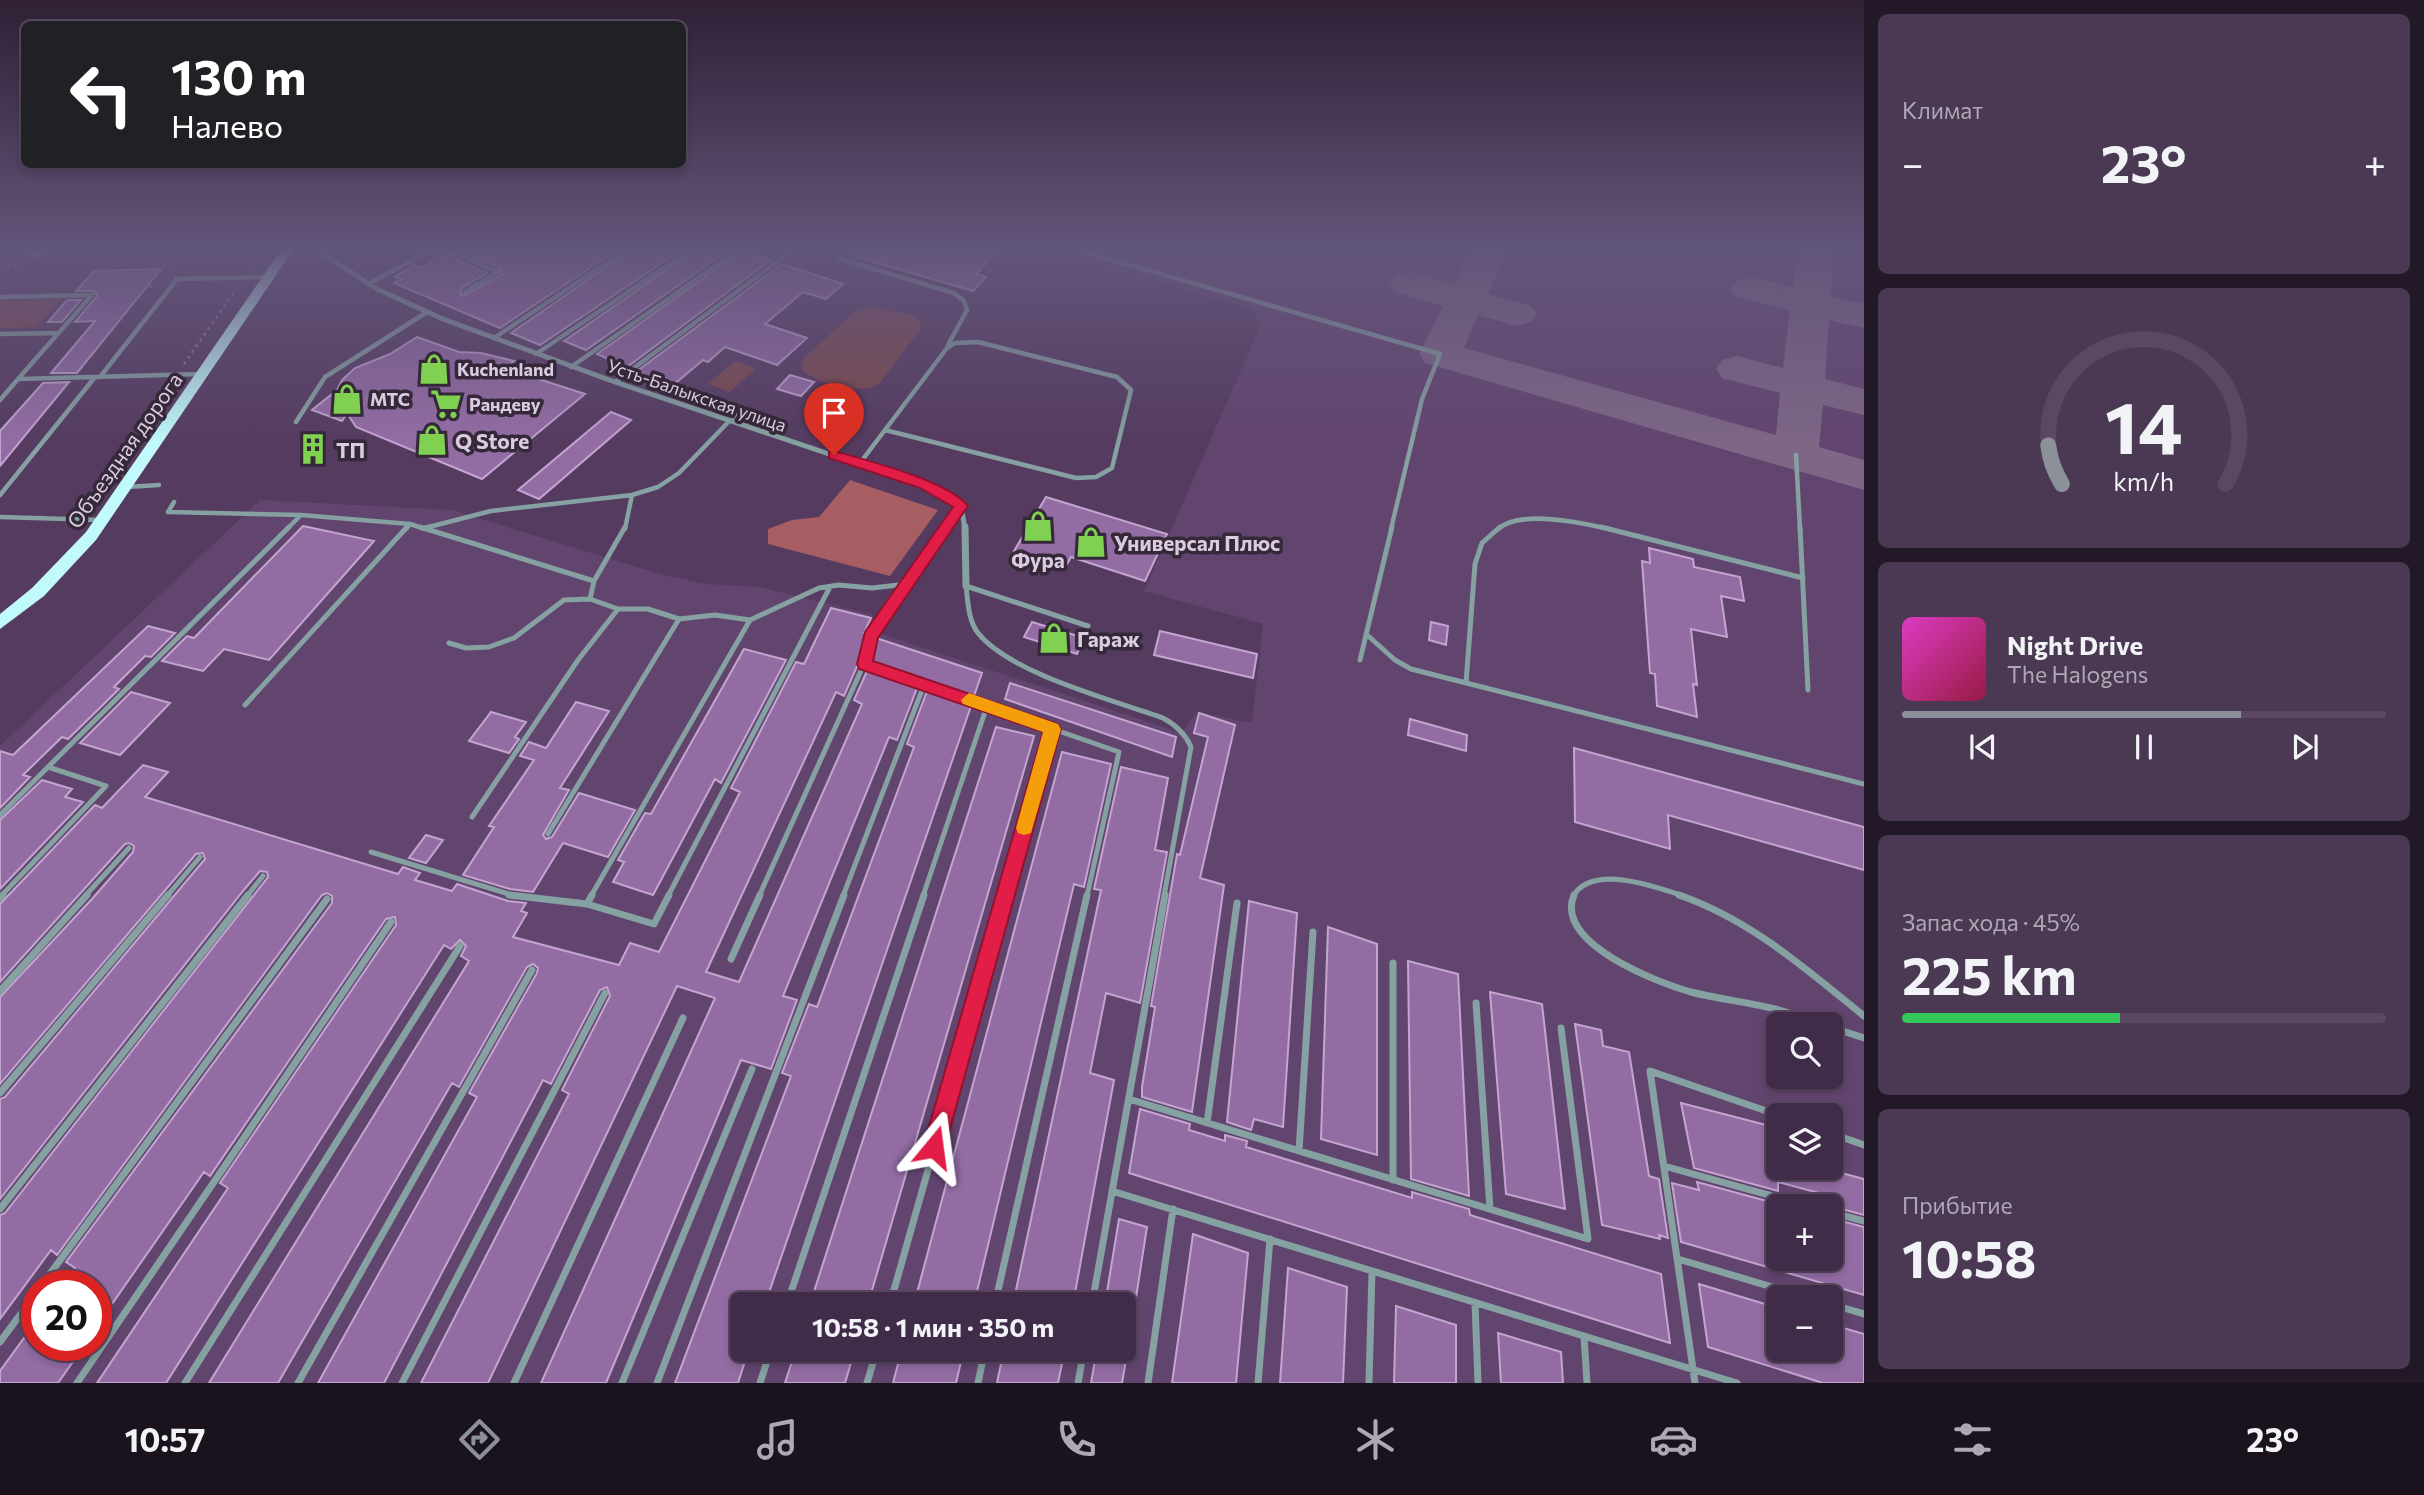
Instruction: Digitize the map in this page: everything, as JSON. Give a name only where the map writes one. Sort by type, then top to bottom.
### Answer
[{"type":"main road","name":"Объездная дорога","points":[[0,623],[68,563],[103,520],[244,315]]},
{"type":"street","name":"Усть-Балыкская улица","points":[[434,315],[570,367],[925,485],[953,498],[961,506]]},
{"type":"street","points":[[961,506],[965,518],[966,586]]},
{"type":"lane","points":[[0,400],[75,315]]},
{"type":"lane","points":[[0,495],[148,315]]},
{"type":"lane","points":[[296,422],[325,377],[423,315]]},
{"type":"lane","points":[[494,338],[529,315]]},
{"type":"lane","points":[[536,354],[594,315]]},
{"type":"lane","points":[[570,367],[645,315]]},
{"type":"lane","points":[[615,382],[706,315]]},
{"type":"lane","points":[[860,463],[947,348],[965,315]]},
{"type":"lane","points":[[1302,315],[1440,354],[1422,399],[1360,660]]},
{"type":"lane","points":[[0,334],[58,333]]},
{"type":"lane","points":[[885,430],[1076,478],[1092,479],[1106,475],[1112,468],[1131,390],[1117,377],[978,342],[955,343],[947,348]]},
{"type":"lane","points":[[18,379],[204,374]]},
{"type":"lane","points":[[425,528],[491,511],[632,495],[658,487],[679,473],[739,411]]},
{"type":"lane","points":[[1796,455],[1808,690]]},
{"type":"lane","points":[[127,487],[159,485]]},
{"type":"lane","points":[[590,599],[594,581],[625,529],[632,495]]},
{"type":"lane","points":[[174,502],[168,512],[301,515],[410,524],[594,581]]},
{"type":"lane","points":[[731,959],[864,664],[871,636],[961,506]]},
{"type":"lane","points":[[0,815],[301,515]]},
{"type":"lane","points":[[0,517],[103,520]]},
{"type":"lane","points":[[1466,683],[1475,565],[1482,543],[1503,524],[1539,519],[1572,521],[1640,535],[1803,578]]},
{"type":"lane","points":[[245,705],[410,524]]},
{"type":"lane","points":[[587,904],[750,620],[790,599],[830,587],[872,588],[907,584]]},
{"type":"lane","points":[[1088,626],[966,586],[969,608],[977,632],[998,651],[1030,669],[1178,726],[1187,735],[1191,747],[1094,1292]]},
{"type":"lane","points":[[371,852],[520,898],[587,904],[654,925],[830,587]]},
{"type":"lane","points":[[449,643],[466,648],[489,648],[514,638],[564,600],[590,599],[618,609],[648,609],[679,618],[715,615],[750,620]]},
{"type":"lane","points":[[472,817],[578,660],[618,609]]},
{"type":"lane","points":[[548,834],[679,618]]},
{"type":"lane","points":[[1366,634],[1403,666],[1864,784]]},
{"type":"lane","points":[[864,664],[1119,752],[998,1292]]},
{"type":"lane","points":[[657,1383],[925,685]]},
{"type":"lane","points":[[791,1292],[987,706]]},
{"type":"lane","points":[[893,1292],[1052,729]]},
{"type":"lane","points":[[0,898],[106,786],[48,767]]},
{"type":"lane","points":[[0,991],[129,848]]},
{"type":"lane","points":[[0,1093],[200,857]]},
{"type":"lane","points":[[0,1209],[263,876]]},
{"type":"lane","points":[[1784,1012],[1692,992],[1647,976],[1608,954],[1586,937],[1572,918],[1571,900],[1579,887],[1599,877],[1635,879],[1676,893],[1749,928],[1786,952],[1864,1016]]},
{"type":"lane","points":[[53,1270],[327,899]]},
{"type":"lane","points":[[1207,1123],[1237,903]]},
{"type":"lane","points":[[77,1383],[391,922]]},
{"type":"lane","points":[[1299,1151],[1312,932]]},
{"type":"lane","points":[[185,1383],[460,946]]},
{"type":"lane","points":[[1393,963],[1393,1180]]},
{"type":"lane","points":[[298,1383],[532,970]]},
{"type":"lane","points":[[402,1383],[605,993]]},
{"type":"lane","points":[[1476,1003],[1490,1209]]},
{"type":"lane","points":[[514,1383],[683,1018]]},
{"type":"lane","points":[[1129,1099],[1588,1239],[1562,1028]]},
{"type":"lane","points":[[1843,1031],[1864,1038]]},
{"type":"lane","points":[[622,1383],[751,1069]]},
{"type":"lane","points":[[1695,1383],[1650,1071],[1766,1111]]},
{"type":"lane","points":[[1843,1138],[1864,1145]]},
{"type":"lane","points":[[1664,1166],[1766,1194]]},
{"type":"lane","points":[[1112,1191],[1737,1383]]},
{"type":"lane","points":[[1148,1383],[1173,1209]]},
{"type":"lane","points":[[1843,1216],[1864,1222]]},
{"type":"lane","points":[[1258,1383],[1270,1239]]},
{"type":"lane","points":[[1678,1259],[1766,1285]]},
{"type":"lane","points":[[1369,1383],[1373,1270]]},
{"type":"lane","points":[[1475,1303],[1478,1383]]},
{"type":"lane","points":[[1843,1308],[1864,1314]]},
{"type":"lane","points":[[0,1342],[21,1314]]},
{"type":"lane","points":[[1584,1336],[1587,1383]]},
{"type":"lane","points":[[760,1383],[767,1362]]},
{"type":"lane","points":[[867,1383],[873,1362]]},
{"type":"lane","points":[[978,1383],[982,1362]]},
{"type":"lane","points":[[1078,1383],[1082,1362]]},
{"type":"path","points":[[177,374],[218,315]]},
{"type":"shaded area","points":[[0,315],[48,315],[36,327],[0,328]]},
{"type":"shaded area","points":[[851,315],[909,315],[921,323],[921,328],[880,383],[872,387],[841,387],[810,376],[803,371],[801,364],[805,357]]},
{"type":"shaded area","points":[[1255,315],[1864,315],[1864,1383],[0,1383],[0,746],[260,500],[452,510],[660,574],[706,584],[758,587],[871,614],[882,634],[1181,733],[1197,712],[1252,723],[1263,624],[1144,591],[1261,325]]},
{"type":"shaded area","points":[[735,361],[756,368],[730,392],[708,384]]},
{"type":"shaded area","points":[[850,480],[938,510],[890,576],[768,544],[768,529],[792,520],[819,517]]},
{"type":"building","points":[[54,315],[68,315],[62,322],[48,322]]},
{"type":"building","points":[[81,315],[124,315],[77,373],[51,373],[95,321],[75,322]]},
{"type":"building","points":[[468,315],[520,315],[500,328]]},
{"type":"building","points":[[538,315],[585,315],[540,345],[511,333]]},
{"type":"building","points":[[602,315],[637,315],[586,350],[564,341]]},
{"type":"building","points":[[652,315],[698,315],[627,367],[597,354]]},
{"type":"building","points":[[714,315],[776,315],[765,324],[807,338],[777,365],[725,347],[708,362],[703,360],[671,387],[638,374],[640,373],[637,371]]},
{"type":"building","name":"Рандеву","points":[[417,337],[459,352],[481,353],[514,361],[504,368],[585,394],[482,479],[356,427],[347,413],[342,421],[312,410],[337,390],[342,380],[355,368],[390,354]]},
{"type":"building","points":[[790,375],[814,382],[801,396],[777,389]]},
{"type":"building","points":[[69,382],[0,466],[0,431],[43,383]]},
{"type":"building","points":[[611,412],[631,420],[539,499],[518,490]]},
{"type":"building","name":"Универсал Плюс","points":[[1046,497],[1167,534],[1145,581],[1071,557],[1067,564],[1014,551]]},
{"type":"building","points":[[303,526],[374,541],[269,660],[224,649],[203,671],[162,661],[187,636],[194,638]]},
{"type":"building","points":[[1649,548],[1693,559],[1694,567],[1740,577],[1744,601],[1721,596],[1727,637],[1691,629],[1697,685],[1693,684],[1697,717],[1657,706],[1655,674],[1650,673],[1642,561],[1650,563]]},
{"type":"building","points":[[831,608],[871,618],[864,633],[866,634],[859,662],[844,696],[836,692],[706,972],[739,982],[862,704],[854,700],[867,671],[917,688],[897,740],[889,737],[783,996],[797,1000],[771,1069],[741,1060],[606,1383],[541,1383],[715,998],[677,986],[488,1383],[421,1383],[569,1094],[562,1090],[610,996],[607,987],[600,990],[551,1084],[543,1080],[384,1383],[318,1383],[477,1097],[469,1093],[537,973],[538,968],[533,964],[527,967],[459,1087],[452,1083],[278,1383],[209,1383],[469,961],[461,956],[466,946],[460,940],[451,949],[444,945],[166,1383],[97,1383],[228,1188],[220,1183],[396,925],[395,917],[386,919],[210,1176],[204,1172],[112,1304],[112,1270],[73,1270],[75,1268],[66,1262],[332,903],[332,896],[327,893],[322,895],[57,1255],[51,1250],[36,1270],[21,1270],[21,1291],[0,1319],[0,1215],[5,1213],[268,877],[267,872],[260,871],[243,891],[0,1199],[0,1099],[5,1097],[205,859],[203,853],[196,854],[0,1084],[0,997],[92,899],[133,852],[134,846],[125,844],[0,982],[0,904],[95,805],[102,808],[143,765],[168,772],[145,797],[398,874],[403,867],[420,873],[415,880],[452,891],[457,884],[508,901],[526,903],[521,911],[527,913],[513,937],[619,965],[630,943],[659,952],[740,792],[731,788],[796,662],[804,664]]},
{"type":"building","name":"Гараж","points":[[1032,622],[1084,638],[1077,654],[1024,637]]},
{"type":"building","points":[[1431,622],[1448,626],[1446,645],[1429,640]]},
{"type":"building","points":[[148,626],[175,633],[151,657],[145,656],[114,687],[119,689],[68,739],[62,737],[23,775],[30,777],[0,808],[0,751],[13,755]]},
{"type":"building","points":[[1160,631],[1257,654],[1253,678],[1154,655]]},
{"type":"building","points":[[876,638],[982,673],[974,696],[870,661]]},
{"type":"building","points":[[744,649],[786,660],[721,783],[715,779],[653,895],[613,882],[624,862],[618,860],[645,813],[651,814]]},
{"type":"building","points":[[1010,683],[1176,737],[1172,757],[1005,699]]},
{"type":"building","points":[[927,691],[971,706],[769,1292],[730,1292],[730,1362],[745,1362],[738,1383],[675,1383],[791,1076],[782,1073],[809,1004],[817,1007],[914,747],[907,744]]},
{"type":"building","points":[[131,692],[170,703],[120,755],[80,743]]},
{"type":"building","points":[[576,702],[609,711],[560,788],[569,790],[543,835],[546,839],[552,837],[579,793],[635,810],[608,857],[563,843],[533,892],[510,889],[463,875],[494,827],[489,826],[534,760],[520,756],[529,742],[546,748]]},
{"type":"building","points":[[491,712],[526,722],[515,737],[519,739],[509,753],[469,741]]},
{"type":"building","points":[[1199,713],[1235,725],[1200,878],[1224,885],[1192,1112],[1142,1097],[1142,1087],[1155,1007],[1151,1006],[1177,854],[1180,855],[1208,737],[1194,733]]},
{"type":"building","points":[[1410,719],[1467,735],[1466,751],[1408,735]]},
{"type":"building","points":[[996,727],[1034,736],[872,1292],[814,1292]]},
{"type":"building","points":[[1574,748],[1864,827],[1864,870],[1668,815],[1670,849],[1575,822]]},
{"type":"building","points":[[1062,752],[1111,764],[1084,887],[1074,884],[977,1292],[917,1292]]},
{"type":"building","points":[[1121,767],[1168,778],[1155,850],[1167,852],[1140,1003],[1106,993],[1090,1073],[1114,1080],[1075,1292],[1016,1292],[1101,890],[1094,889]]},
{"type":"building","points":[[42,780],[72,789],[65,797],[83,802],[0,889],[0,820]]},
{"type":"building","points":[[426,835],[443,840],[426,863],[409,858]]},
{"type":"building","points":[[1249,901],[1297,913],[1283,1127],[1254,1119],[1251,1130],[1227,1122]]},
{"type":"building","points":[[1328,927],[1377,944],[1377,1155],[1321,1139]]},
{"type":"building","points":[[1408,961],[1458,974],[1469,1196],[1411,1179]]},
{"type":"building","points":[[1490,992],[1542,1004],[1565,1209],[1506,1194]]},
{"type":"building","points":[[1575,1024],[1601,1030],[1603,1046],[1629,1052],[1649,1176],[1659,1179],[1668,1238],[1659,1235],[1660,1239],[1602,1225]]},
{"type":"building","points":[[1681,1103],[1766,1125],[1766,1180],[1843,1180],[1843,1173],[1864,1179],[1864,1215],[1843,1209],[1843,1194],[1823,1194],[1778,1182],[1778,1191],[1694,1168]]},
{"type":"building","points":[[1140,1109],[1190,1124],[1189,1130],[1225,1141],[1225,1135],[1247,1141],[1246,1147],[1412,1198],[1412,1192],[1469,1209],[1470,1215],[1661,1274],[1670,1343],[1129,1173]]},
{"type":"building","points":[[1697,1182],[1766,1201],[1766,1267],[1681,1242],[1672,1183],[1699,1190]]},
{"type":"building","points":[[1119,1219],[1147,1227],[1136,1298],[1136,1292],[1107,1292]]},
{"type":"building","points":[[1843,1221],[1864,1227],[1864,1295],[1843,1289],[1843,1285],[1829,1285],[1781,1271],[1843,1271]]},
{"type":"building","points":[[1193,1234],[1248,1253],[1236,1383],[1172,1383]]},
{"type":"building","points":[[1288,1268],[1347,1287],[1343,1383],[1280,1383]]},
{"type":"building","points":[[1699,1284],[1766,1304],[1766,1362],[1843,1362],[1843,1328],[1864,1334],[1864,1383],[1823,1383],[1708,1347]]},
{"type":"building","points":[[1396,1306],[1456,1325],[1456,1383],[1394,1383]]},
{"type":"building","points":[[1498,1333],[1561,1352],[1563,1383],[1501,1383]]},
{"type":"building","points":[[21,1342],[21,1361],[73,1361],[58,1383],[0,1383],[0,1371]]},
{"type":"building","points":[[792,1362],[851,1362],[845,1383],[785,1383]]},
{"type":"building","points":[[899,1362],[961,1362],[956,1383],[893,1383]]},
{"type":"building","points":[[1001,1362],[1062,1362],[1058,1383],[997,1383]]},
{"type":"building","points":[[1095,1362],[1126,1362],[1122,1383],[1091,1383]]},
{"type":"taxiway","points":[[1459,315],[1440,354],[1864,475]]},
{"type":"taxiway","points":[[1803,386],[1810,315]]},
{"type":"taxiway","points":[[1858,315],[1864,316]]},
{"type":"taxiway","points":[[1737,369],[1803,386]]},
{"type":"taxiway","points":[[1796,455],[1803,386]]},
{"type":"taxiway","points":[[1803,386],[1864,402]]},
{"type":"slow traffic","points":[[969,700],[1052,729],[1024,828]]},
{"type":"place","name":"Kuchenland","points":[[434,369]]},
{"type":"place","name":"МТС","points":[[347,399]]},
{"type":"place","name":"Рандеву","points":[[446,404]]},
{"type":"place","name":"Q Store","points":[[432,440]]},
{"type":"place","name":"ТП","points":[[313,449]]},
{"type":"place","name":"Фура","points":[[1038,526]]},
{"type":"place","name":"Универсал Плюс","points":[[1091,542]]},
{"type":"place","name":"Гараж","points":[[1054,638]]},
{"type":"route","points":[[834,455],[925,485],[953,498],[961,506],[871,636],[864,664],[1052,729],[934,1147]]}]
